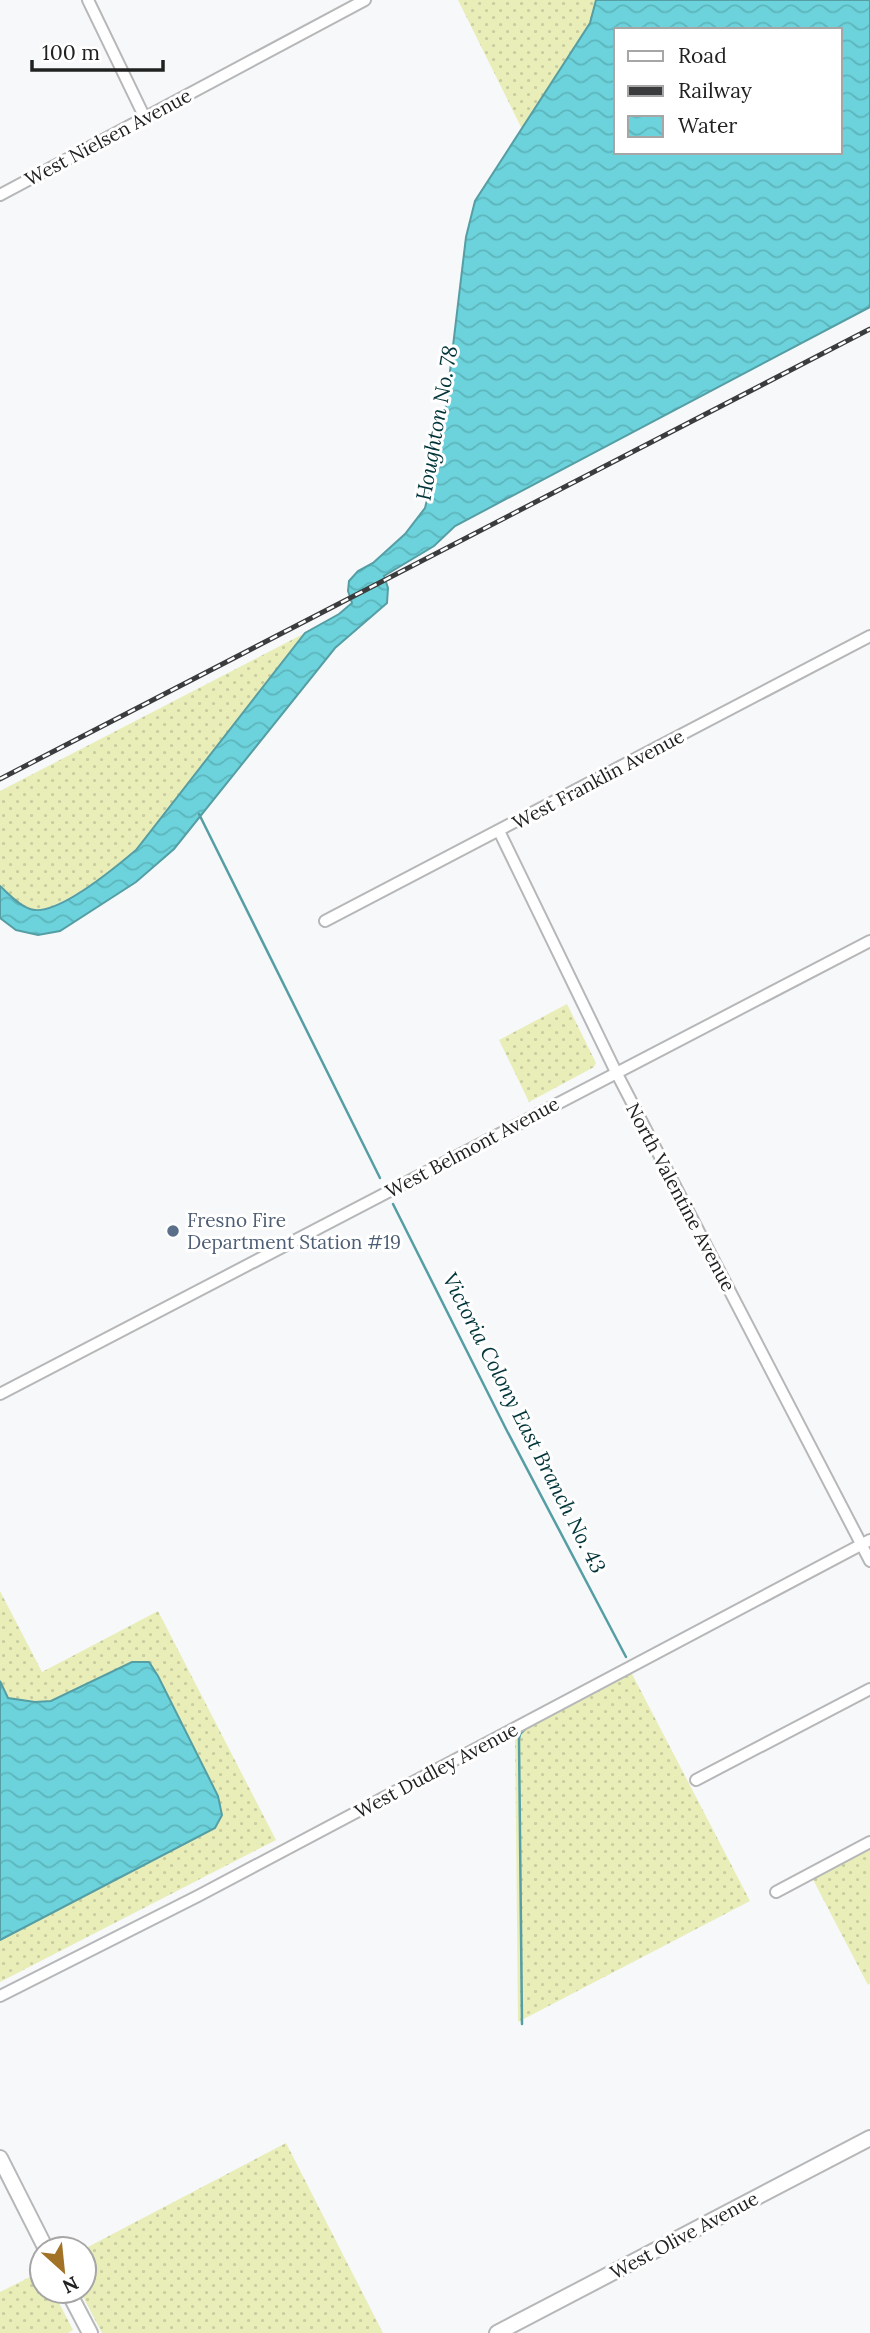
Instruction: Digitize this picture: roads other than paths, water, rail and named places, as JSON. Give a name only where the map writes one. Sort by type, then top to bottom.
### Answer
[{"type":"main road","name":"West Olive Avenue","points":[[497,2333],[870,2138]]},
{"type":"main road","points":[[0,2158],[39,2235]]},
{"type":"main road","points":[[75,2305],[90,2333]]},
{"type":"street","points":[[88,0],[145,118]]},
{"type":"street","name":"West Nielsen Avenue","points":[[0,195],[365,0]]},
{"type":"street","name":"West Franklin Avenue","points":[[325,921],[870,636]]},
{"type":"street","name":"North Valentine Avenue","points":[[499,831],[616,1072],[866,1543],[870,1560]]},
{"type":"street","name":"West Belmont Avenue","points":[[0,1394],[870,941]]},
{"type":"street","name":"West Dudley Avenue","points":[[0,1996],[198,1896],[866,1543]]},
{"type":"street","points":[[696,1780],[870,1689]]},
{"type":"street","points":[[776,1892],[870,1842]]},
{"type":"water","points":[[596,0],[870,0],[870,307],[455,526],[434,546],[384,576],[388,588],[387,603],[335,648],[174,849],[136,882],[60,931],[38,935],[16,930],[0,918],[0,886],[22,905],[41,910],[69,899],[85,889],[136,850],[305,633],[339,614],[352,603],[348,591],[349,581],[405,534],[425,508],[442,438],[466,237],[475,201],[590,23]]},
{"type":"water","points":[[132,1662],[149,1662],[158,1676],[218,1796],[222,1815],[215,1828],[0,1940],[0,1681],[8,1698],[35,1702],[51,1701]]},
{"type":"waterway","name":"Victoria Colony East Branch No. 43","points":[[199,814],[380,1178]]},
{"type":"waterway","name":"Victoria Colony East Branch No. 43","points":[[393,1204],[506,1429],[626,1657]]},
{"type":"waterway","name":"Victoria Colony East Branch No. 43","points":[[580,1699],[630,1672]]},
{"type":"waterway","name":"Victoria Colony East Branch No. 43","points":[[522,2024],[519,1739],[525,1729]]},
{"type":"railway","points":[[0,779],[870,329]]},
{"type":"place","name":"Fresno Fire Department Station #19","points":[[173,1231]]},
{"type":"water label","name":"Houghton No. 78","points":[[437,423]]}]
